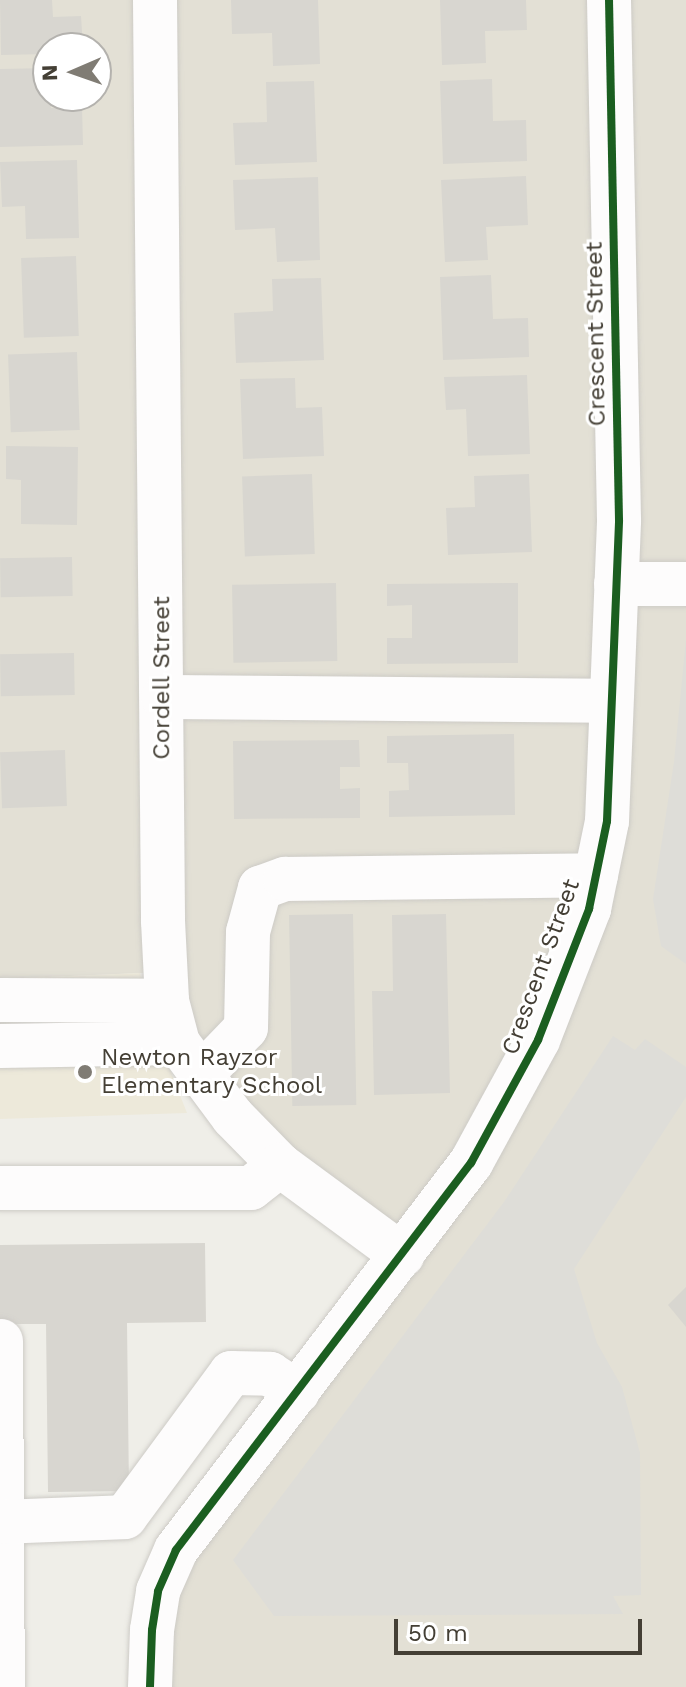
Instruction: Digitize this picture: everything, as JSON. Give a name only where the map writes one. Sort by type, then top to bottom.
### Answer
[{"type":"street","name":"Cordell Street","points":[[155,0],[163,921],[167,1001],[189,1060],[280,1165],[402,1255]]},
{"type":"street","name":"Crescent Street","points":[[150,1687],[152,1630],[158,1591],[176,1550],[471,1163],[538,1040],[589,909],[607,821],[619,520],[609,0]]},
{"type":"street","points":[[616,584],[686,584]]},
{"type":"street","points":[[163,697],[611,701]]},
{"type":"street","points":[[0,1046],[189,1060],[246,1028],[248,932],[260,888],[285,879],[596,875]]},
{"type":"street","points":[[0,1000],[167,1001]]},
{"type":"street","points":[[0,1188],[251,1188],[280,1165]]},
{"type":"street","points":[[1,1341],[3,1687]]},
{"type":"street","points":[[3,1522],[125,1517],[231,1373],[270,1374],[298,1392]]},
{"type":"shaded area","points":[[0,0],[686,0],[686,1687],[150,1687],[158,1591],[403,1255],[233,1117],[165,972],[0,979]]},
{"type":"shaded area","points":[[686,639],[686,964],[661,946],[653,899],[674,762]]},
{"type":"shaded area","name":"Newton Rayzor Elementary School","points":[[140,973],[155,1031],[187,1113],[0,1119],[0,979]]},
{"type":"shaded area","points":[[613,1036],[635,1050],[645,1039],[686,1067],[686,1097],[574,1269],[597,1343],[622,1387],[640,1453],[641,1595],[613,1596],[623,1614],[274,1616],[233,1560],[504,1202]]},
{"type":"building","points":[[0,0],[52,0],[53,17],[81,16],[82,32],[32,32],[32,54],[1,55]]},
{"type":"building","points":[[231,0],[318,0],[320,64],[273,66],[272,33],[232,34]]},
{"type":"building","points":[[440,0],[526,0],[527,30],[485,31],[486,63],[442,65]]},
{"type":"building","points":[[32,68],[32,112],[82,112],[83,145],[0,147],[0,69]]},
{"type":"building","points":[[492,79],[493,121],[526,120],[527,161],[443,164],[440,81]]},
{"type":"building","points":[[314,81],[317,162],[235,165],[233,123],[267,122],[266,82]]},
{"type":"building","points":[[77,160],[79,238],[26,239],[25,206],[2,207],[0,162]]},
{"type":"building","points":[[526,176],[528,225],[486,227],[488,260],[445,262],[441,180]]},
{"type":"building","points":[[318,177],[320,260],[277,262],[275,228],[235,230],[233,180]]},
{"type":"building","points":[[76,256],[79,336],[24,338],[21,258]]},
{"type":"building","points":[[491,275],[493,319],[528,318],[529,357],[443,360],[440,277]]},
{"type":"building","points":[[321,278],[324,360],[236,363],[234,313],[273,311],[272,279]]},
{"type":"building","points":[[77,352],[80,430],[11,432],[8,354]]},
{"type":"building","points":[[527,375],[530,454],[468,456],[466,409],[446,410],[444,377]]},
{"type":"building","points":[[295,378],[296,408],[322,407],[324,456],[243,459],[240,379]]},
{"type":"building","points":[[6,446],[78,447],[77,525],[21,524],[21,480],[6,479]]},
{"type":"building","points":[[312,474],[315,554],[245,556],[242,476]]},
{"type":"building","points":[[529,474],[532,552],[448,555],[446,508],[475,507],[474,476]]},
{"type":"building","points":[[72,557],[73,596],[1,597],[0,558]]},
{"type":"building","points":[[336,583],[337,661],[233,663],[232,585]]},
{"type":"building","points":[[518,583],[518,663],[387,664],[387,638],[412,638],[412,605],[387,606],[387,584]]},
{"type":"building","points":[[74,653],[75,695],[1,696],[0,654]]},
{"type":"building","points":[[514,734],[515,815],[389,817],[389,791],[409,790],[408,763],[387,763],[387,736]]},
{"type":"building","points":[[359,740],[360,767],[340,767],[340,789],[360,788],[360,818],[234,819],[233,741]]},
{"type":"building","points":[[65,750],[67,806],[2,808],[0,752]]},
{"type":"building","points":[[353,914],[356,1105],[292,1106],[289,915]]},
{"type":"building","points":[[446,914],[450,1093],[374,1095],[372,991],[393,991],[392,915]]},
{"type":"building","points":[[205,1243],[206,1322],[127,1323],[129,1491],[48,1492],[46,1324],[0,1324],[0,1245]]},
{"type":"building","points":[[686,1287],[686,1327],[668,1305]]},
{"type":"cycle path","points":[[150,1687],[152,1630],[158,1591],[176,1550],[471,1163],[538,1040],[589,909],[607,821],[619,520],[609,0]]},
{"type":"place","name":"Newton Rayzor Elementary School","points":[[85,1072]]}]
